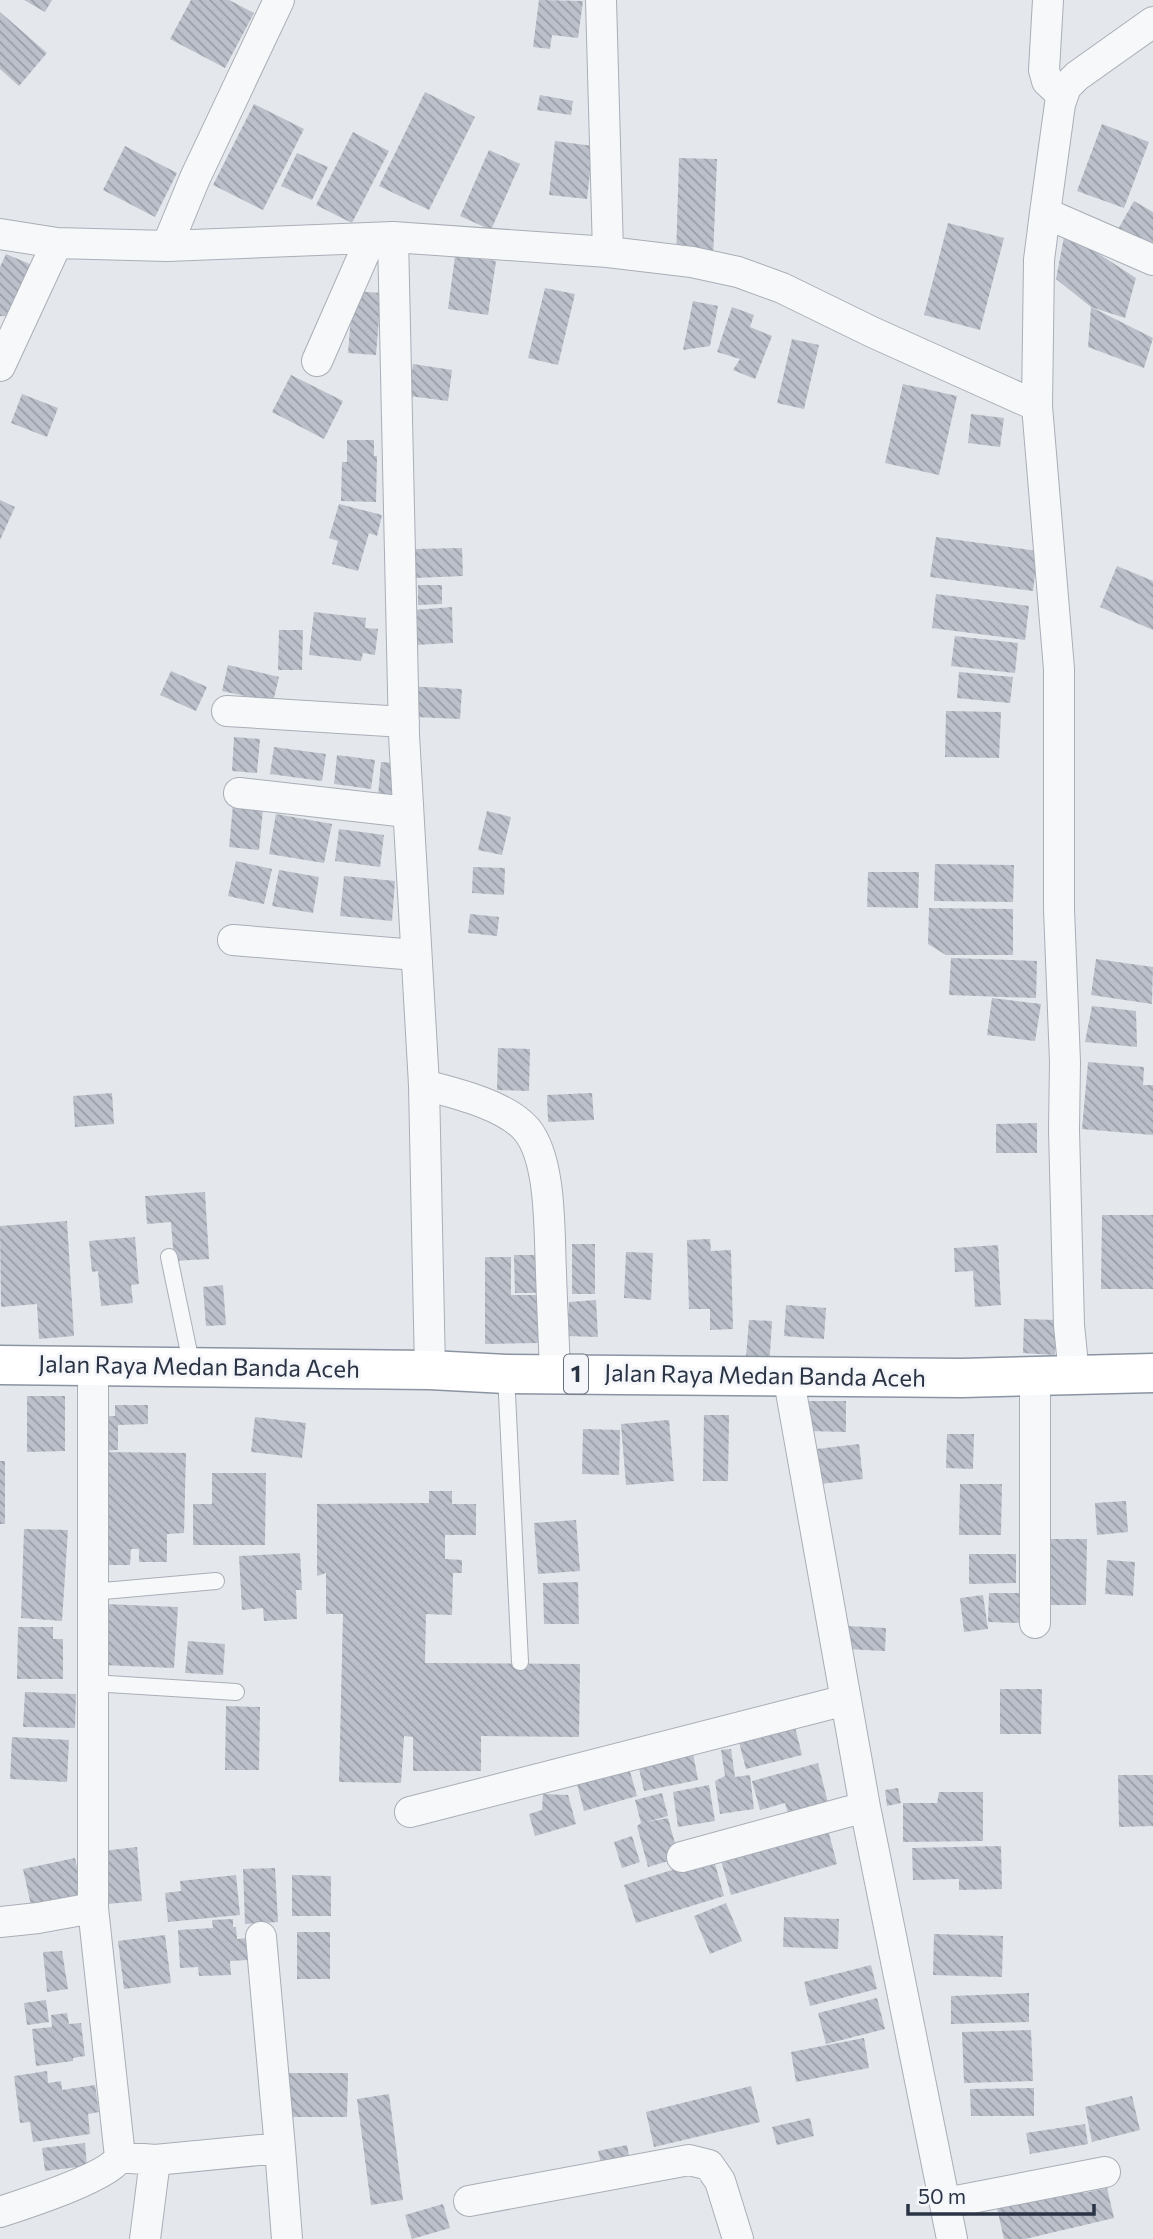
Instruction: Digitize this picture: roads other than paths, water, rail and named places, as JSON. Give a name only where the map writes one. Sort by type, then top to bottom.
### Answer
[{"type":"highway","name":"Jalan Raya Medan Banda Aceh","points":[[0,1365],[430,1370],[506,1374],[1035,1377],[1153,1373]]},
{"type":"street","points":[[167,246],[195,178],[279,0]]},
{"type":"street","points":[[601,0],[608,252]]},
{"type":"street","points":[[1048,0],[1044,70],[1047,80],[1062,95]]},
{"type":"street","points":[[1074,1375],[1069,1325],[1065,1062],[1059,909],[1059,669],[1037,407],[1039,260],[1062,95],[1077,76],[1153,22]]},
{"type":"street","points":[[1045,213],[1153,260]]},
{"type":"street","points":[[0,234],[57,243],[167,246],[382,238],[608,252],[692,262],[760,278],[1037,407]]},
{"type":"street","points":[[317,360],[382,238]]},
{"type":"street","points":[[382,238],[407,812],[424,1084],[430,1370]]},
{"type":"street","points":[[0,366],[57,243]]},
{"type":"street","points":[[227,711],[404,722]]},
{"type":"street","points":[[239,793],[407,812]]},
{"type":"street","points":[[233,940],[416,956]]},
{"type":"street","points":[[424,1084],[464,1096],[509,1116],[526,1129],[534,1142],[540,1156],[548,1195],[555,1374]]},
{"type":"street","points":[[0,2212],[50,2196],[113,2166],[120,2157],[93,1908],[93,1366]]},
{"type":"street","points":[[788,1375],[865,1807],[952,2239]]},
{"type":"street","points":[[1035,1377],[1035,1623]]},
{"type":"street","points":[[410,1812],[846,1700]]},
{"type":"street","points":[[682,1857],[865,1807]]},
{"type":"street","points":[[0,1922],[38,1919],[93,1908]]},
{"type":"street","points":[[261,1937],[287,2239]]},
{"type":"street","points":[[120,2157],[155,2160],[281,2148]]},
{"type":"street","points":[[145,2239],[155,2160]]},
{"type":"street","points":[[469,2201],[690,2160],[709,2165],[720,2181],[738,2239]]},
{"type":"street","points":[[946,2203],[1105,2172]]},
{"type":"lane","points":[[169,1256],[192,1367]]},
{"type":"lane","points":[[506,1374],[520,1662]]},
{"type":"lane","points":[[92,1592],[215,1581]]},
{"type":"lane","points":[[92,1683],[236,1692]]}]
